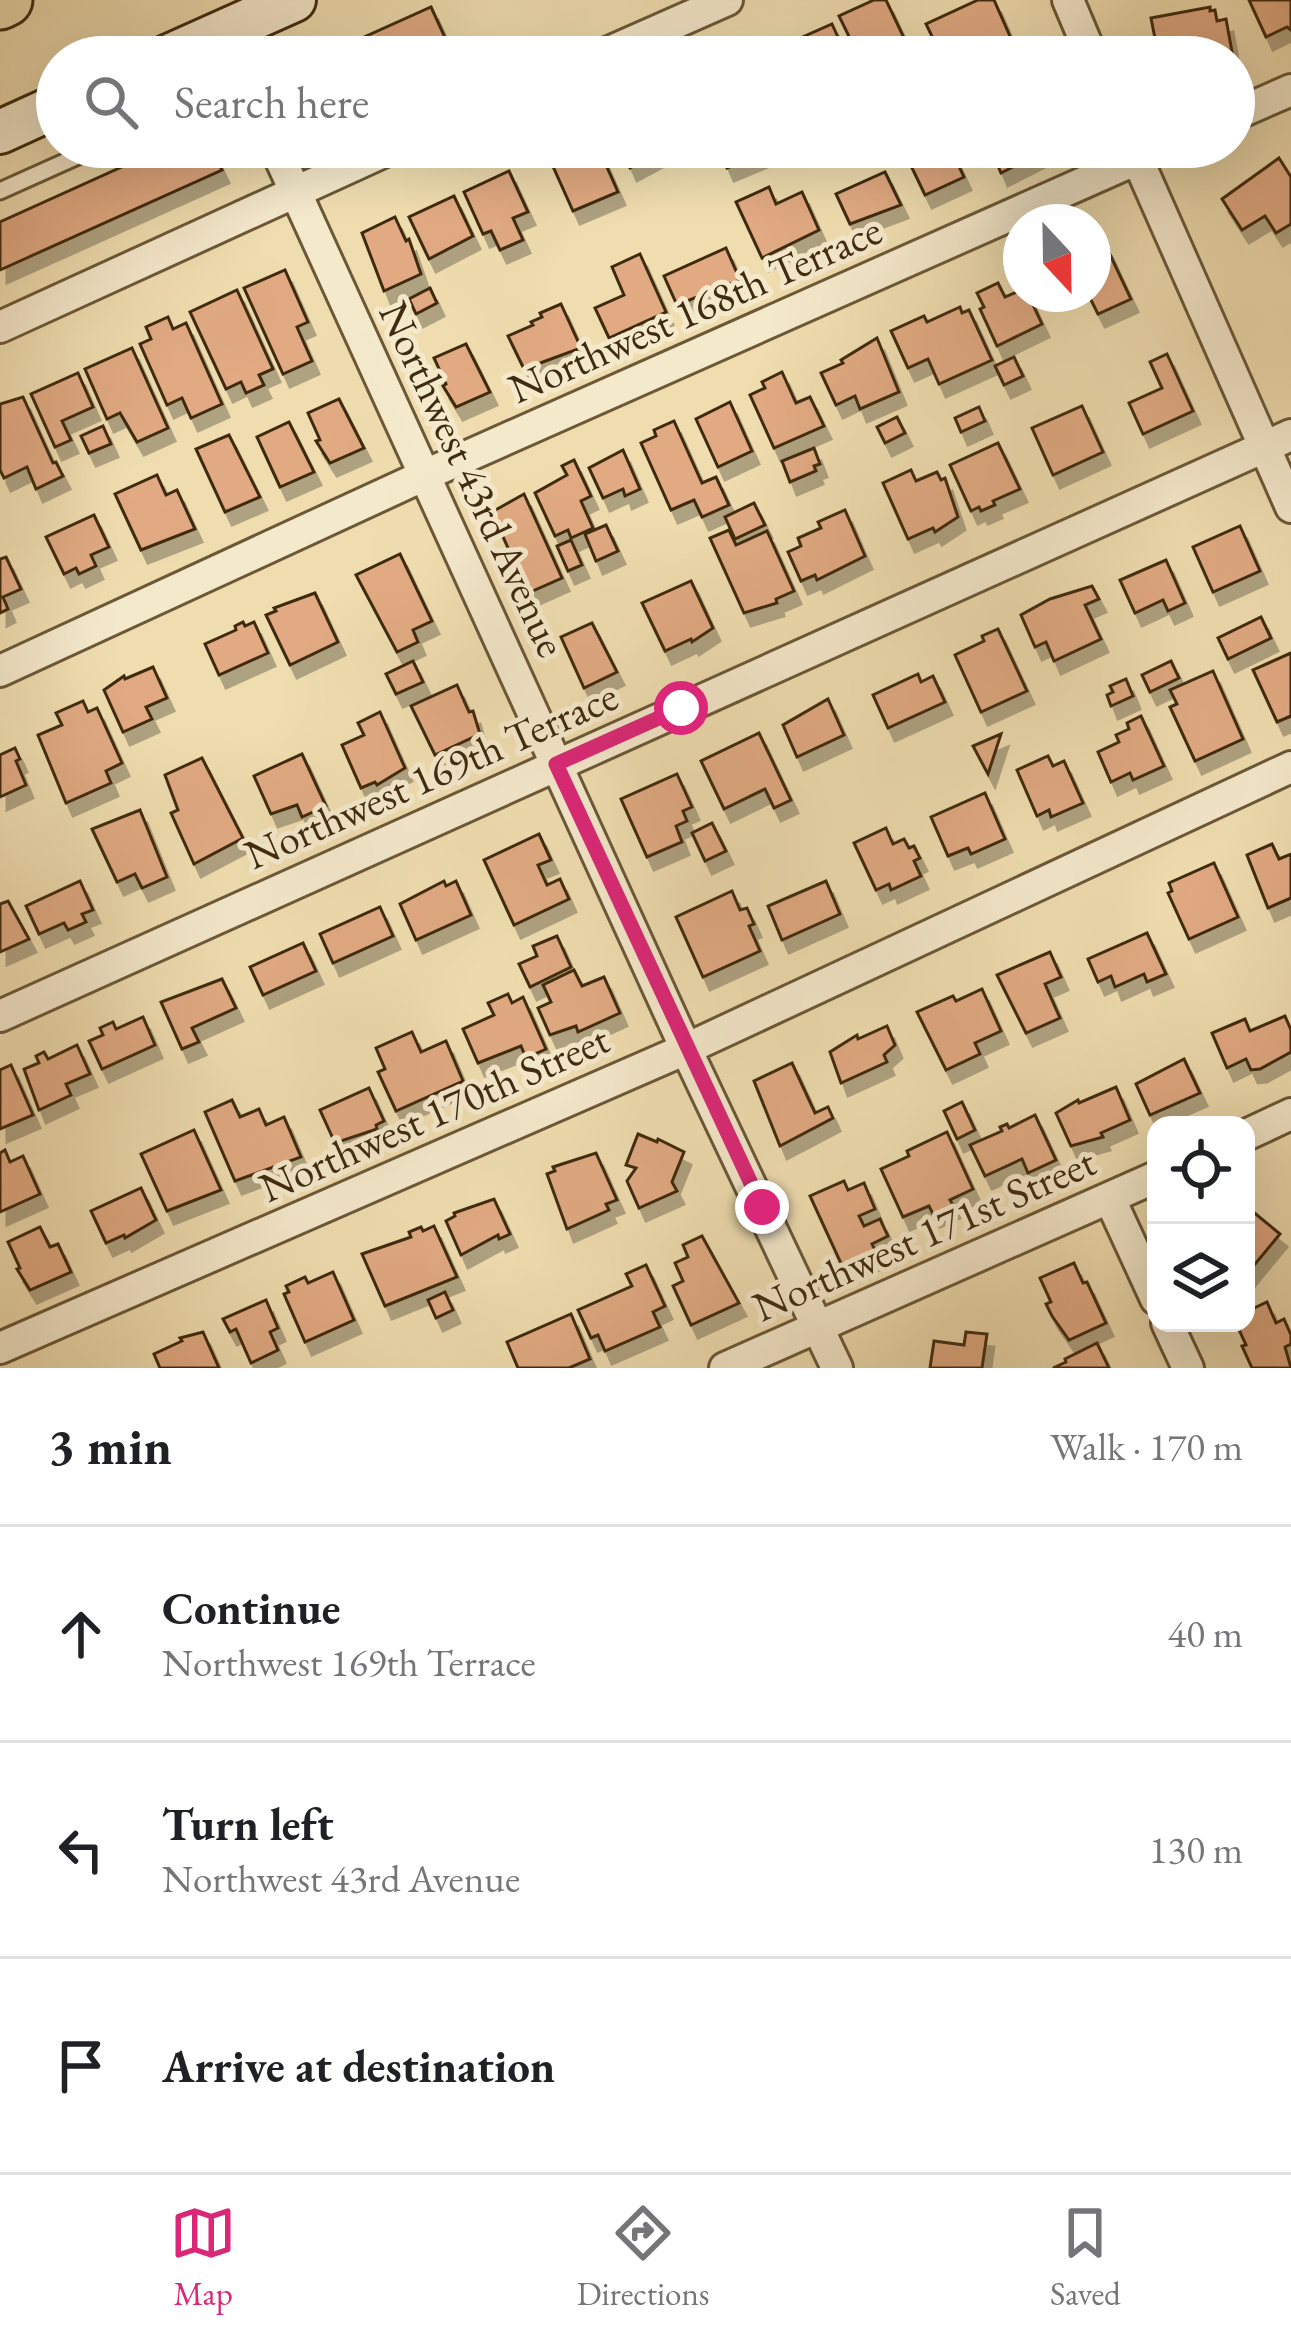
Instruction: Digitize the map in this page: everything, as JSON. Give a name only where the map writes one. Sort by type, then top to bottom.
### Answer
[{"type":"street","points":[[240,36],[294,0]]},
{"type":"street","points":[[646,36],[727,0]]},
{"type":"street","points":[[1068,0],[1083,36]]},
{"type":"street","points":[[1255,106],[1291,90]]},
{"type":"street","points":[[0,132],[36,116]]},
{"type":"street","name":"Northwest 43rd Avenue","points":[[284,168],[686,1049],[837,1368]]},
{"type":"street","points":[[0,328],[347,168]]},
{"type":"street","name":"Northwest 168th Terrace","points":[[0,671],[1106,168]]},
{"type":"street","points":[[1152,168],[1278,441],[1291,507]]},
{"type":"street","name":"Northwest 169th Terrace","points":[[0,1016],[1278,441]]},
{"type":"street","name":"Northwest 170th Street","points":[[0,1348],[686,1049],[1291,766]]},
{"type":"street","points":[[1255,1131],[1291,1114]]},
{"type":"street","name":"Northwest 171st Street","points":[[725,1368],[1147,1181]]},
{"type":"street","points":[[1110,1199],[1147,1279]]},
{"type":"street","points":[[1171,1332],[1188,1368]]},
{"type":"lane","points":[[0,191],[51,168]]},
{"type":"building","points":[[874,0],[886,0],[903,36],[849,36],[839,16]]},
{"type":"building","points":[[978,0],[994,0],[1010,36],[932,36],[926,24]]},
{"type":"building","points":[[1249,0],[1291,0],[1291,30],[1287,27],[1266,37]]},
{"type":"building","points":[[431,7],[444,36],[367,36]]},
{"type":"building","points":[[1210,7],[1217,21],[1226,19],[1229,36],[1154,36],[1151,18]]},
{"type":"building","points":[[832,24],[837,36],[805,36]]},
{"type":"building","points":[[1279,158],[1291,177],[1291,224],[1276,233],[1265,216],[1242,230],[1222,199]]},
{"type":"building","points":[[120,168],[222,170],[0,270],[0,222]]},
{"type":"building","points":[[554,168],[607,168],[618,192],[573,211]]},
{"type":"building","points":[[912,168],[960,168],[964,177],[925,195]]},
{"type":"building","points":[[509,171],[528,212],[513,218],[523,240],[500,250],[491,231],[483,234],[464,192]]},
{"type":"building","points":[[885,172],[901,205],[850,224],[836,194]]},
{"type":"building","points":[[769,187],[776,204],[802,192],[819,230],[762,258],[736,202]]},
{"type":"building","points":[[454,196],[473,236],[429,259],[409,217]]},
{"type":"building","points":[[395,217],[406,241],[409,239],[421,274],[384,291],[362,233]]},
{"type":"building","points":[[726,248],[740,280],[677,305],[664,276]]},
{"type":"building","points":[[640,254],[666,312],[609,338],[595,308],[624,295],[612,267]]},
{"type":"building","points":[[1111,257],[1131,299],[1111,308]]},
{"type":"building","points":[[285,270],[308,322],[297,327],[312,361],[283,374],[244,288]]},
{"type":"building","points":[[998,283],[1003,312],[1036,312],[1042,324],[997,346],[977,293]]},
{"type":"building","points":[[430,288],[437,303],[416,314],[409,299]]},
{"type":"building","points":[[237,290],[273,369],[259,375],[264,385],[246,393],[241,382],[226,389],[190,312]]},
{"type":"building","points":[[561,304],[581,348],[524,369],[508,336]]},
{"type":"building","points":[[960,307],[962,313],[969,310],[992,360],[939,384],[928,359],[908,368],[891,331]]},
{"type":"building","points":[[168,317],[173,329],[186,323],[222,404],[191,418],[182,398],[167,405],[140,344],[151,339],[146,327]]},
{"type":"building","points":[[877,338],[899,392],[860,409],[855,396],[836,405],[821,373]]},
{"type":"building","points":[[466,344],[490,392],[456,407],[434,358]]},
{"type":"building","points":[[132,348],[168,428],[137,442],[120,413],[107,419],[85,369]]},
{"type":"building","points":[[1167,354],[1193,411],[1143,434],[1129,403],[1162,388],[1150,362]]},
{"type":"building","points":[[1014,357],[1023,376],[1004,385],[995,366]]},
{"type":"building","points":[[782,372],[796,403],[810,397],[824,426],[774,448],[750,395]]},
{"type":"building","points":[[78,373],[93,407],[62,421],[71,440],[55,447],[31,394]]},
{"type":"building","points":[[23,397],[63,476],[36,489],[27,467],[4,478],[0,470],[0,404]]},
{"type":"building","points":[[339,399],[364,448],[330,463],[316,441],[320,440],[308,413]]},
{"type":"building","points":[[730,402],[752,451],[718,467],[696,419]]},
{"type":"building","points":[[1082,406],[1103,452],[1053,475],[1032,428]]},
{"type":"building","points":[[979,407],[985,421],[961,432],[955,418]]},
{"type":"building","points":[[897,417],[905,433],[885,443],[877,427]]},
{"type":"building","points":[[674,421],[702,483],[716,477],[729,505],[702,517],[694,500],[671,510],[641,443],[656,436],[654,430]]},
{"type":"building","points":[[289,422],[314,472],[280,487],[257,437]]},
{"type":"building","points":[[103,426],[111,444],[89,453],[81,436]]},
{"type":"building","points":[[229,435],[260,497],[225,512],[196,449]]},
{"type":"building","points":[[998,443],[1020,489],[993,501],[995,505],[971,511],[950,465]]},
{"type":"building","points":[[814,448],[820,464],[814,466],[816,471],[790,482],[782,461]]},
{"type":"building","points":[[623,450],[640,489],[625,496],[623,489],[603,498],[589,468]]},
{"type":"building","points":[[574,460],[591,496],[581,501],[593,528],[571,538],[568,530],[555,536],[535,493],[567,475],[562,466]]},
{"type":"building","points":[[911,470],[916,481],[937,472],[941,480],[945,478],[958,517],[935,532],[933,528],[908,539],[883,483]]},
{"type":"building","points":[[157,475],[166,495],[177,490],[195,529],[141,550],[115,494]]},
{"type":"building","points":[[524,494],[562,578],[528,593],[492,512]]},
{"type":"building","points":[[754,503],[765,525],[735,539],[725,517]]},
{"type":"building","points":[[845,510],[865,556],[817,580],[815,575],[801,581],[788,552],[801,546],[798,538],[821,528],[818,522]]},
{"type":"building","points":[[94,515],[109,547],[91,555],[96,566],[79,574],[76,568],[64,574],[46,537]]},
{"type":"building","points":[[606,525],[618,551],[596,561],[585,534]]},
{"type":"building","points":[[1240,526],[1260,571],[1213,592],[1193,547]]},
{"type":"building","points":[[729,530],[736,545],[767,531],[794,591],[776,599],[777,603],[744,613],[710,538]]},
{"type":"building","points":[[571,540],[582,565],[568,571],[557,546]]},
{"type":"building","points":[[400,554],[432,621],[413,630],[418,642],[397,652],[356,575]]},
{"type":"building","points":[[6,557],[21,589],[3,597],[8,609],[0,613],[0,559]]},
{"type":"building","points":[[1166,560],[1185,603],[1168,611],[1163,600],[1135,613],[1120,580]]},
{"type":"building","points":[[691,581],[713,628],[665,651],[642,603]]},
{"type":"building","points":[[1092,586],[1099,599],[1085,605],[1101,639],[1054,661],[1046,642],[1035,647],[1021,615],[1050,599]]},
{"type":"building","points":[[315,593],[338,642],[290,665],[266,615]]},
{"type":"building","points":[[1261,617],[1271,638],[1228,659],[1218,638]]},
{"type":"building","points":[[243,622],[245,626],[254,622],[268,653],[219,675],[205,644]]},
{"type":"building","points":[[592,623],[617,672],[584,688],[561,637]]},
{"type":"building","points":[[998,629],[1027,691],[981,712],[955,655]]},
{"type":"building","points":[[1291,653],[1291,716],[1277,722],[1253,670]]},
{"type":"building","points":[[413,661],[423,682],[396,694],[386,674]]},
{"type":"building","points":[[1171,661],[1179,678],[1150,692],[1142,675]]},
{"type":"building","points":[[153,667],[167,698],[146,707],[152,719],[123,732],[104,690],[124,676]]},
{"type":"building","points":[[1213,671],[1243,739],[1195,761],[1170,707],[1177,704],[1170,690]]},
{"type":"building","points":[[918,674],[921,682],[933,676],[945,702],[888,728],[873,695]]},
{"type":"building","points":[[1126,679],[1133,696],[1111,706],[1110,686]]},
{"type":"building","points":[[457,685],[480,734],[435,755],[411,706]]},
{"type":"building","points":[[828,699],[844,735],[797,757],[783,725]]},
{"type":"building","points":[[83,701],[88,712],[97,708],[122,763],[106,771],[111,783],[66,803],[38,735],[62,725],[56,713]]},
{"type":"building","points":[[380,712],[405,768],[377,785],[361,788],[342,745],[364,735],[358,723]]},
{"type":"building","points":[[1141,716],[1164,766],[1133,780],[1130,773],[1111,782],[1098,752],[1119,742],[1116,735]]},
{"type":"building","points":[[759,733],[791,800],[774,808],[765,789],[724,809],[701,761]]},
{"type":"building","points":[[1001,734],[988,774],[973,746]]},
{"type":"building","points":[[15,748],[26,785],[0,797],[0,755]]},
{"type":"building","points":[[302,754],[326,806],[302,817],[297,805],[271,814],[254,776]]},
{"type":"building","points":[[1048,756],[1053,766],[1064,761],[1083,803],[1051,817],[1049,810],[1037,816],[1017,770]]},
{"type":"building","points":[[202,758],[243,838],[194,864],[171,813],[178,810],[165,775]]},
{"type":"building","points":[[677,774],[692,807],[683,811],[687,821],[676,826],[682,842],[647,857],[621,799]]},
{"type":"building","points":[[985,793],[1005,839],[971,854],[968,848],[948,856],[931,817]]},
{"type":"building","points":[[140,810],[167,877],[142,888],[135,874],[117,882],[92,829]]},
{"type":"building","points":[[712,823],[726,851],[705,861],[692,833]]},
{"type":"building","points":[[886,828],[893,844],[904,839],[909,848],[914,846],[921,876],[891,890],[889,884],[876,890],[854,843]]},
{"type":"building","points":[[539,834],[551,860],[538,865],[547,885],[560,879],[569,899],[514,925],[484,860]]},
{"type":"building","points":[[1272,844],[1279,859],[1291,854],[1291,898],[1268,908],[1247,855]]},
{"type":"building","points":[[1214,863],[1238,917],[1189,939],[1168,893],[1172,891],[1169,883]]},
{"type":"building","points":[[80,881],[93,910],[82,914],[86,922],[68,930],[64,923],[39,934],[26,906]]},
{"type":"building","points":[[444,881],[446,886],[456,881],[471,915],[416,940],[400,904]]},
{"type":"building","points":[[826,881],[840,914],[782,940],[768,906]]},
{"type":"building","points":[[732,891],[740,910],[747,908],[760,951],[703,977],[676,917]]},
{"type":"building","points":[[8,901],[29,939],[0,952],[0,904]]},
{"type":"building","points":[[380,907],[393,936],[333,963],[320,934]]},
{"type":"building","points":[[1147,933],[1166,974],[1147,982],[1144,974],[1115,987],[1111,976],[1098,982],[1088,959]]},
{"type":"building","points":[[557,936],[571,967],[530,987],[519,964],[537,956],[533,946]]},
{"type":"building","points":[[303,943],[316,971],[263,995],[250,967]]},
{"type":"building","points":[[1050,952],[1061,977],[1045,984],[1060,1018],[1026,1033],[997,975]]},
{"type":"building","points":[[574,970],[582,986],[604,977],[620,1013],[578,1032],[576,1026],[550,1035],[538,1008],[551,1002],[543,985]]},
{"type":"building","points":[[222,979],[236,1008],[192,1028],[199,1042],[182,1049],[161,1002]]},
{"type":"building","points":[[982,989],[1001,1031],[975,1043],[980,1054],[946,1070],[917,1012]]},
{"type":"building","points":[[508,994],[512,1003],[523,997],[546,1049],[526,1058],[521,1046],[478,1063],[463,1029],[494,1015],[488,1003]]},
{"type":"building","points":[[1285,1016],[1291,1030],[1291,1052],[1260,1069],[1251,1070],[1246,1059],[1227,1068],[1212,1033],[1245,1019],[1250,1031]]},
{"type":"building","points":[[143,1017],[155,1045],[102,1069],[89,1041],[103,1035],[100,1028],[113,1022],[116,1029]]},
{"type":"building","points":[[887,1026],[895,1045],[884,1055],[887,1062],[841,1083],[830,1052],[857,1035],[858,1039]]},
{"type":"building","points":[[412,1032],[421,1052],[446,1041],[463,1081],[396,1111],[378,1072],[385,1069],[376,1048]]},
{"type":"building","points":[[77,1045],[90,1074],[66,1084],[71,1095],[39,1110],[24,1069],[39,1063],[36,1056],[44,1052],[48,1059]]},
{"type":"building","points":[[1184,1059],[1200,1093],[1150,1115],[1136,1084]]},
{"type":"building","points":[[792,1063],[815,1113],[828,1107],[833,1118],[780,1146],[754,1081]]},
{"type":"building","points":[[11,1065],[33,1115],[0,1129],[0,1070]]},
{"type":"building","points":[[1116,1087],[1130,1120],[1101,1133],[1103,1137],[1071,1146],[1056,1113]]},
{"type":"building","points":[[369,1088],[384,1121],[377,1129],[335,1143],[320,1110]]},
{"type":"building","points":[[232,1100],[240,1117],[259,1109],[266,1125],[284,1117],[301,1157],[235,1181],[205,1112]]},
{"type":"building","points":[[962,1102],[975,1130],[957,1139],[944,1111]]},
{"type":"building","points":[[1035,1115],[1056,1160],[1028,1173],[1022,1159],[985,1176],[970,1145],[1002,1131],[1000,1127],[1007,1124],[1009,1128]]},
{"type":"building","points":[[194,1130],[221,1190],[167,1211],[141,1154]]},
{"type":"building","points":[[947,1132],[973,1189],[933,1214],[929,1206],[903,1217],[881,1169]]},
{"type":"building","points":[[638,1134],[684,1152],[672,1182],[677,1191],[639,1208],[627,1181],[636,1168],[626,1165]]},
{"type":"building","points":[[5,1150],[10,1162],[23,1156],[40,1194],[0,1212],[0,1153]]},
{"type":"building","points":[[596,1153],[617,1200],[606,1204],[609,1210],[567,1229],[547,1174],[555,1171],[553,1167]]},
{"type":"building","points":[[844,1181],[848,1190],[864,1183],[875,1209],[859,1216],[864,1226],[880,1219],[888,1236],[872,1244],[877,1255],[844,1270],[810,1196]]},
{"type":"building","points":[[141,1188],[156,1220],[106,1243],[91,1211]]},
{"type":"building","points":[[494,1199],[510,1234],[499,1239],[498,1235],[461,1255],[446,1221],[454,1213]]},
{"type":"building","points":[[1255,1213],[1280,1234],[1255,1264]]},
{"type":"building","points":[[434,1226],[457,1277],[385,1306],[362,1254],[411,1237],[409,1232],[421,1227],[423,1231]]},
{"type":"building","points":[[40,1227],[50,1247],[58,1244],[71,1272],[30,1290],[8,1242]]},
{"type":"building","points":[[702,1236],[739,1303],[691,1325],[673,1286],[683,1281],[675,1263],[688,1257],[683,1245]]},
{"type":"building","points":[[1074,1263],[1106,1323],[1069,1340],[1046,1304],[1051,1302],[1040,1278]]},
{"type":"building","points":[[646,1265],[665,1306],[653,1312],[660,1327],[605,1351],[598,1335],[591,1338],[578,1310],[632,1286],[626,1274]]},
{"type":"building","points":[[333,1272],[354,1320],[305,1342],[284,1294],[289,1292],[286,1286]]},
{"type":"building","points":[[445,1292],[453,1310],[436,1318],[428,1300]]},
{"type":"building","points":[[266,1300],[278,1328],[270,1332],[278,1350],[251,1363],[236,1329],[230,1332],[223,1319]]},
{"type":"building","points":[[1267,1302],[1276,1323],[1284,1319],[1291,1335],[1291,1344],[1285,1347],[1291,1368],[1252,1368],[1240,1332],[1255,1332],[1255,1308]]},
{"type":"building","points":[[571,1314],[590,1359],[569,1368],[518,1368],[507,1342]]},
{"type":"building","points":[[203,1332],[219,1368],[160,1368],[154,1354],[182,1341],[180,1338]]},
{"type":"building","points":[[966,1332],[987,1334],[982,1368],[930,1368],[934,1341],[964,1345]]},
{"type":"building","points":[[1097,1343],[1109,1368],[1053,1368],[1065,1359]]},
{"type":"route","points":[[681,708],[556,764],[762,1207]]}]
